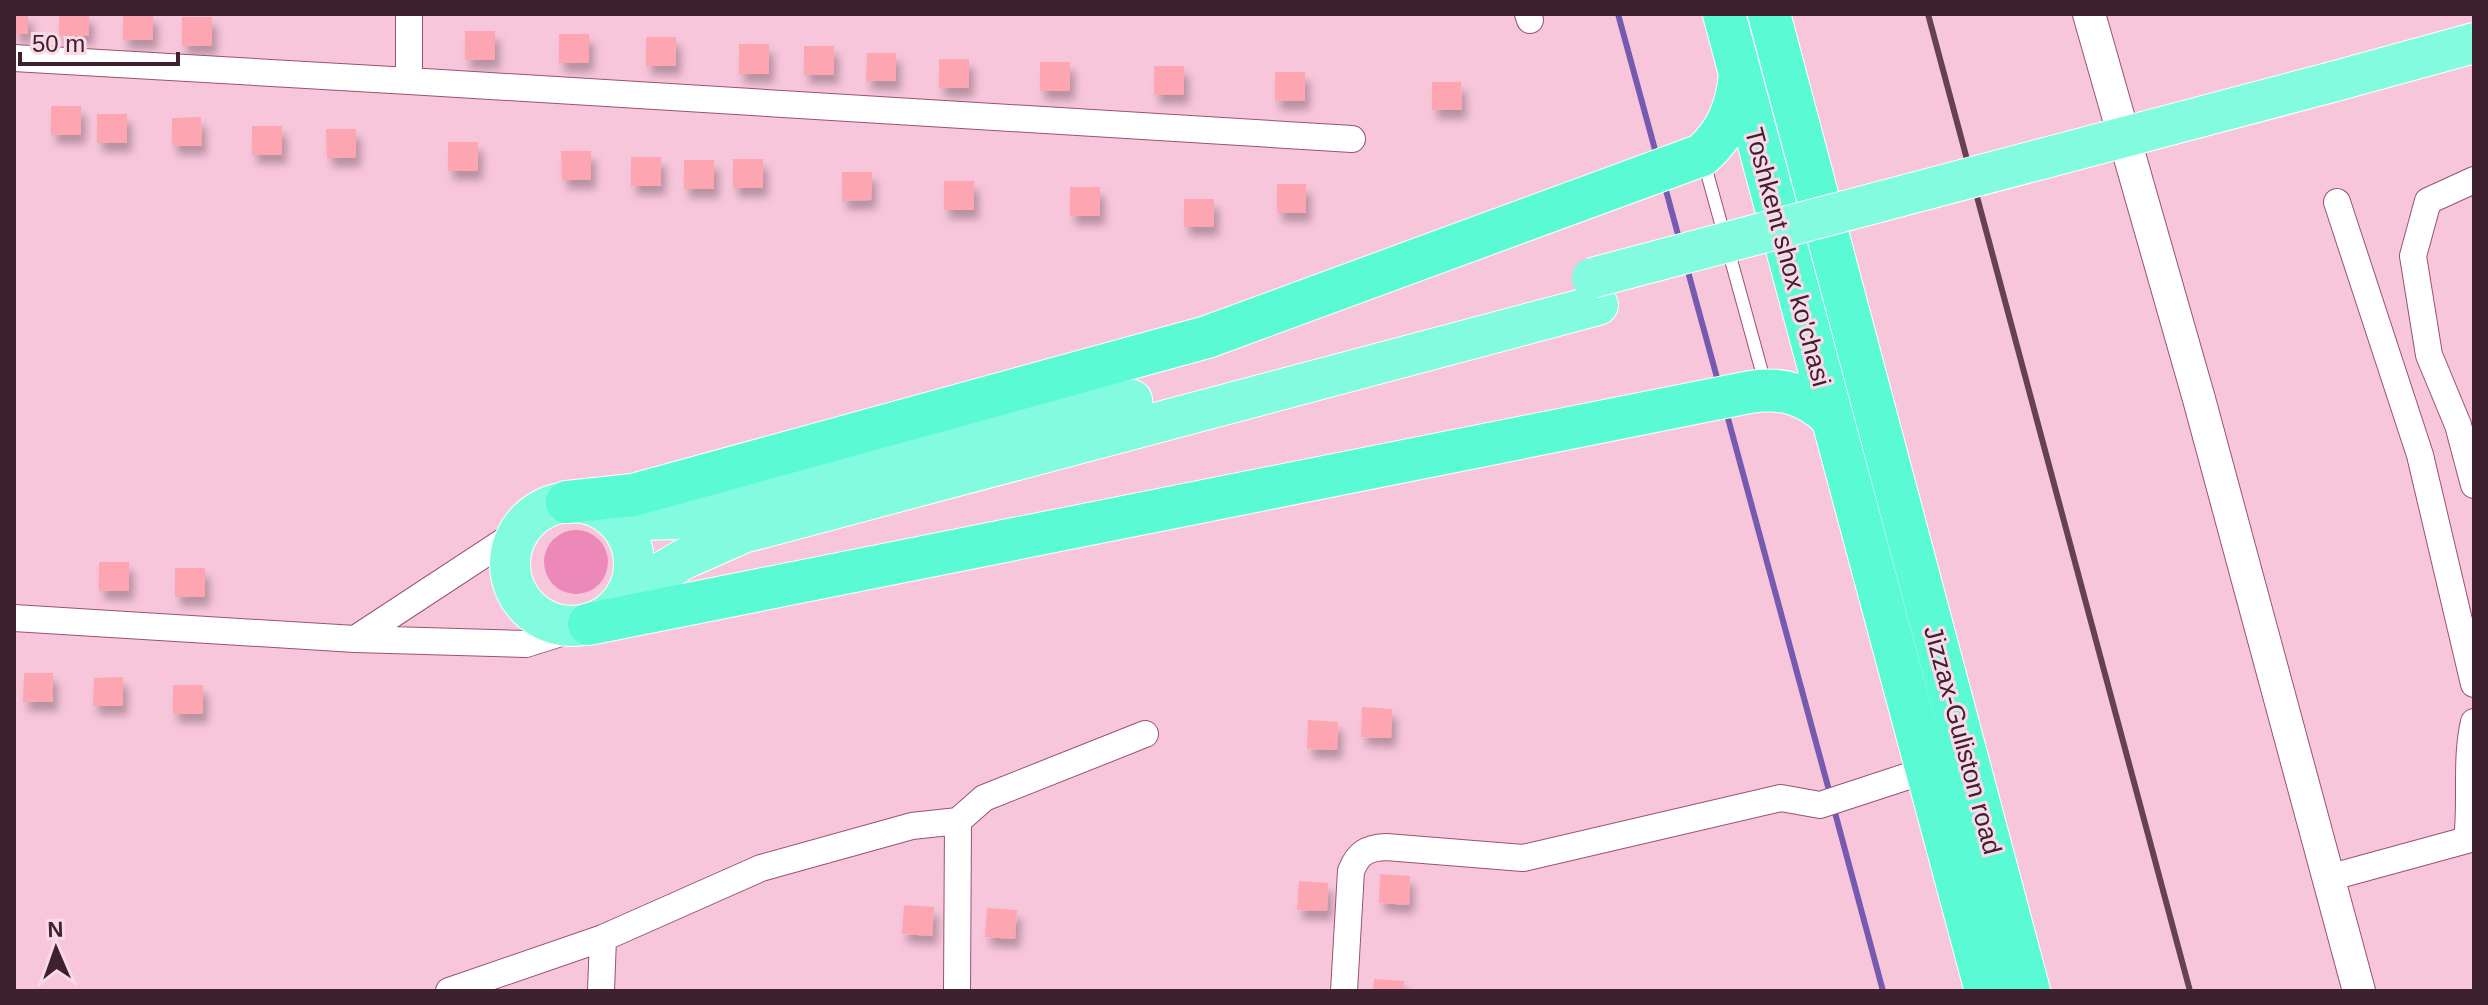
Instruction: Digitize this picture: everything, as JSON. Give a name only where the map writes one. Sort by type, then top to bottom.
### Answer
[{"type":"highway","name":"Toshkent shox ko'chasi","points":[[1724,14],[1854,501]]},
{"type":"highway","name":"Toshkent shox ko'chasi","points":[[1769,14],[1896,489]]},
{"type":"highway","points":[[567,502],[633,495],[1207,337],[1694,158],[1725,128],[1736,100],[1740,74]]},
{"type":"highway","points":[[589,624],[1758,391],[1782,390],[1803,397],[1831,417]]},
{"type":"highway","name":"Jizzax-Guliston road","points":[[1896,489],[2029,991]]},
{"type":"highway","name":"Jizzax-Guliston road","points":[[1854,501],[1986,991]]},
{"type":"main road","points":[[2335,95],[2474,43]]},
{"type":"main road","points":[[611,516],[668,520],[731,507],[1595,291],[2335,95],[2474,71]]},
{"type":"main road","points":[[627,593],[684,559],[743,533],[1595,291]]},
{"type":"main road","points":[[567,502],[590,505],[611,516],[626,533],[633,556],[632,581],[627,593],[611,612],[589,624],[551,623],[521,601],[509,566],[513,542],[534,514],[567,502]]},
{"type":"street","points":[[409,14],[409,81]]},
{"type":"street","points":[[2089,14],[2199,399],[2359,991]]},
{"type":"street","points":[[14,58],[1352,139]]},
{"type":"street","points":[[2474,180],[2428,201],[2413,256],[2429,355],[2466,423],[2474,485]]},
{"type":"street","points":[[2337,202],[2420,455],[2474,684]]},
{"type":"street","points":[[2420,455],[2450,440],[2466,423]]},
{"type":"street","points":[[355,639],[518,532]]},
{"type":"street","points":[[14,618],[355,639],[526,644],[589,624]]},
{"type":"street","points":[[2328,878],[2467,840],[2469,745],[2474,722]]},
{"type":"street","points":[[449,991],[603,938],[761,868],[912,826],[958,821],[984,798],[1145,734]]},
{"type":"street","points":[[1344,991],[1351,871],[1356,859],[1365,851],[1386,847],[1523,858],[1781,798],[1830,802],[1927,770]]},
{"type":"street","points":[[957,991],[958,821]]},
{"type":"street","points":[[601,991],[603,938]]},
{"type":"lane","points":[[1694,158],[1758,391]]},
{"type":"shaded area","points":[[576,530],[588,532],[599,539],[606,550],[606,574],[599,585],[588,592],[576,594],[564,592],[553,585],[546,574],[544,562],[546,550],[553,539],[564,532]]},
{"type":"building","points":[[14,14],[28,14],[28,34],[14,34]]},
{"type":"building","points":[[59,14],[89,14],[89,36],[59,36]]},
{"type":"building","points":[[123,14],[153,14],[153,40],[123,40]]},
{"type":"building","points":[[182,17],[212,17],[212,46],[182,46]]},
{"type":"building","points":[[465,31],[495,31],[495,60],[465,60]]},
{"type":"building","points":[[559,34],[589,34],[589,63],[559,63]]},
{"type":"building","points":[[646,37],[676,37],[676,66],[646,66]]},
{"type":"building","points":[[739,44],[769,44],[769,74],[739,74]]},
{"type":"building","points":[[804,46],[834,46],[834,75],[804,75]]},
{"type":"building","points":[[867,53],[896,53],[896,81],[866,81]]},
{"type":"building","points":[[939,59],[969,59],[969,88],[939,88]]},
{"type":"building","points":[[1040,62],[1070,62],[1070,91],[1040,91]]},
{"type":"building","points":[[1154,66],[1184,66],[1184,95],[1154,95]]},
{"type":"building","points":[[1275,72],[1305,72],[1305,101],[1275,101]]},
{"type":"building","points":[[1432,82],[1461,82],[1462,110],[1432,110]]},
{"type":"building","points":[[51,106],[81,106],[81,135],[51,135]]},
{"type":"building","points":[[97,114],[127,114],[127,143],[97,143]]},
{"type":"building","points":[[201,117],[202,146],[172,146],[172,118]]},
{"type":"building","points":[[252,126],[282,126],[282,155],[252,155]]},
{"type":"building","points":[[326,129],[356,129],[356,158],[327,158]]},
{"type":"building","points":[[448,142],[478,142],[478,171],[448,171]]},
{"type":"building","points":[[561,151],[591,151],[591,180],[562,180]]},
{"type":"building","points":[[631,157],[661,157],[661,186],[631,186]]},
{"type":"building","points":[[733,159],[763,159],[763,188],[733,188]]},
{"type":"building","points":[[684,160],[714,160],[714,189],[684,189]]},
{"type":"building","points":[[842,172],[872,172],[871,200],[842,201]]},
{"type":"building","points":[[944,181],[974,181],[974,210],[944,210]]},
{"type":"building","points":[[1277,184],[1306,184],[1306,213],[1277,213]]},
{"type":"building","points":[[1070,187],[1100,187],[1100,216],[1070,216]]},
{"type":"building","points":[[1184,199],[1214,199],[1214,227],[1184,227]]},
{"type":"building","points":[[99,562],[129,562],[129,591],[99,591]]},
{"type":"building","points":[[175,568],[205,568],[205,597],[175,597]]},
{"type":"building","points":[[24,673],[53,673],[53,702],[23,702]]},
{"type":"building","points":[[123,677],[123,706],[93,706],[94,678]]},
{"type":"building","points":[[173,685],[203,685],[203,714],[173,714]]},
{"type":"building","points":[[1362,707],[1392,709],[1391,738],[1361,737]]},
{"type":"building","points":[[1308,720],[1338,722],[1337,750],[1307,749]]},
{"type":"building","points":[[1380,874],[1410,876],[1409,905],[1379,903]]},
{"type":"building","points":[[1299,881],[1328,883],[1327,911],[1297,910]]},
{"type":"building","points":[[904,905],[934,907],[932,936],[902,934]]},
{"type":"building","points":[[987,908],[1017,910],[1015,939],[985,937]]},
{"type":"building","points":[[1374,979],[1404,981],[1403,991],[1373,991]]},
{"type":"waterway","points":[[1618,14],[1657,157]]},
{"type":"waterway","points":[[1664,183],[1680,242]]},
{"type":"waterway","points":[[1687,268],[1719,385]]},
{"type":"waterway","points":[[1726,411],[1830,794]]},
{"type":"waterway","points":[[1834,809],[1883,991]]},
{"type":"railway","points":[[1928,14],[2190,991]]}]
